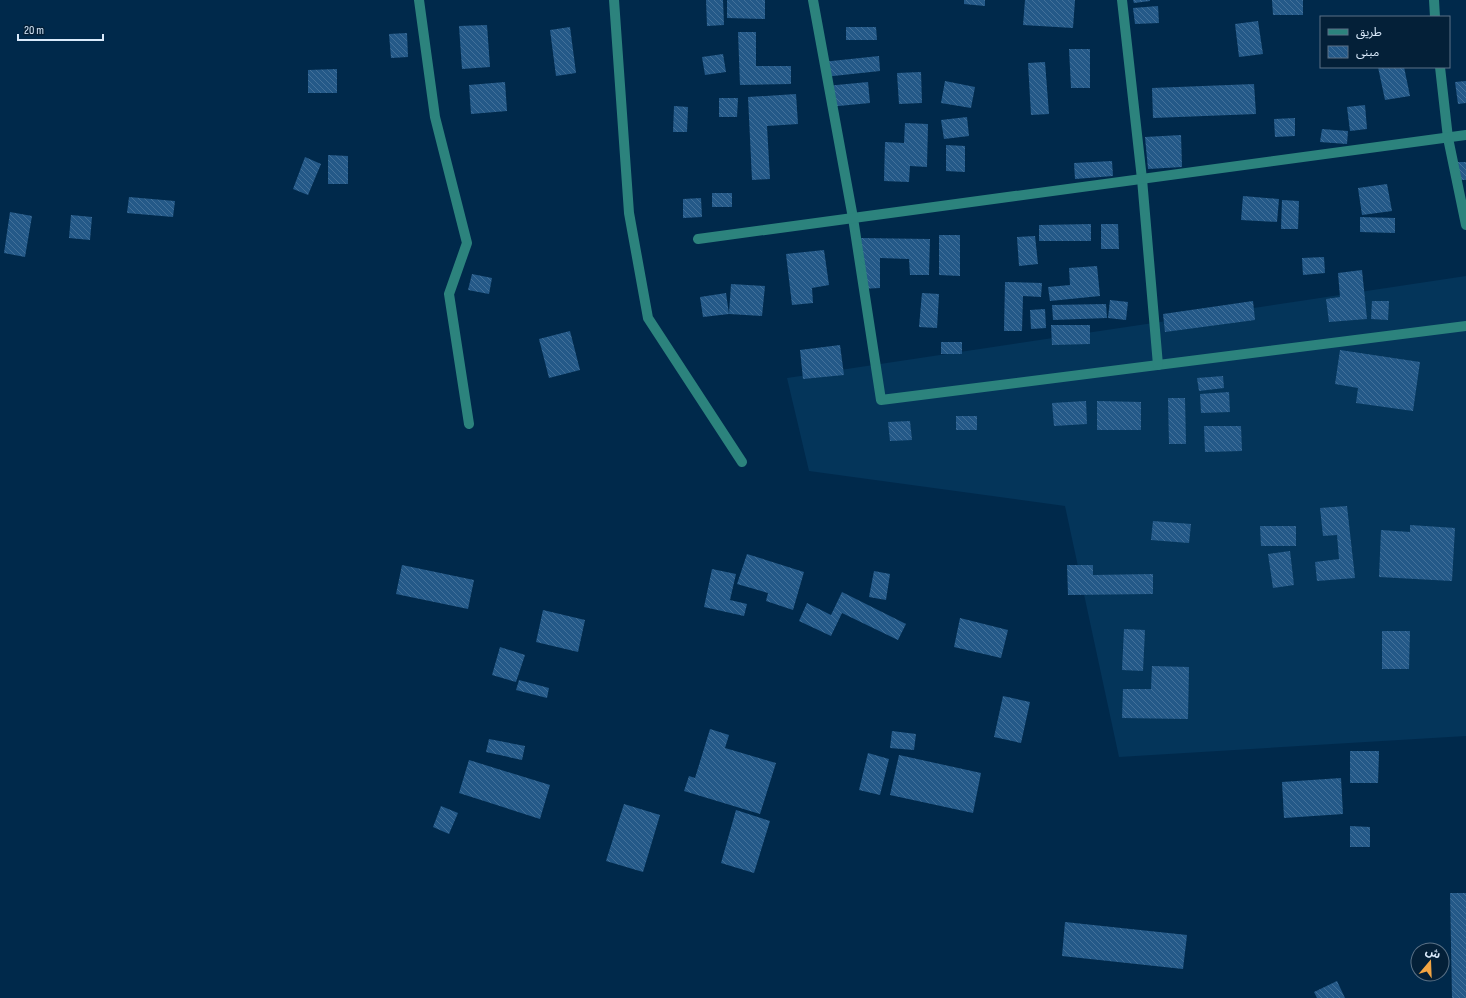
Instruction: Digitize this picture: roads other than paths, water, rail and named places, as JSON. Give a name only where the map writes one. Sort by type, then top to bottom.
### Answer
[{"type":"street","points":[[420,0],[435,118],[467,243],[449,294],[469,424]]},
{"type":"street","points":[[614,0],[629,213],[648,318],[742,462]]},
{"type":"street","points":[[813,0],[853,218],[881,400],[1466,326]]},
{"type":"street","points":[[1122,0],[1142,179],[1158,365]]},
{"type":"street","points":[[1434,0],[1436,16]]},
{"type":"street","points":[[1440,68],[1448,138],[1466,225]]},
{"type":"street","points":[[698,239],[1466,135]]}]
